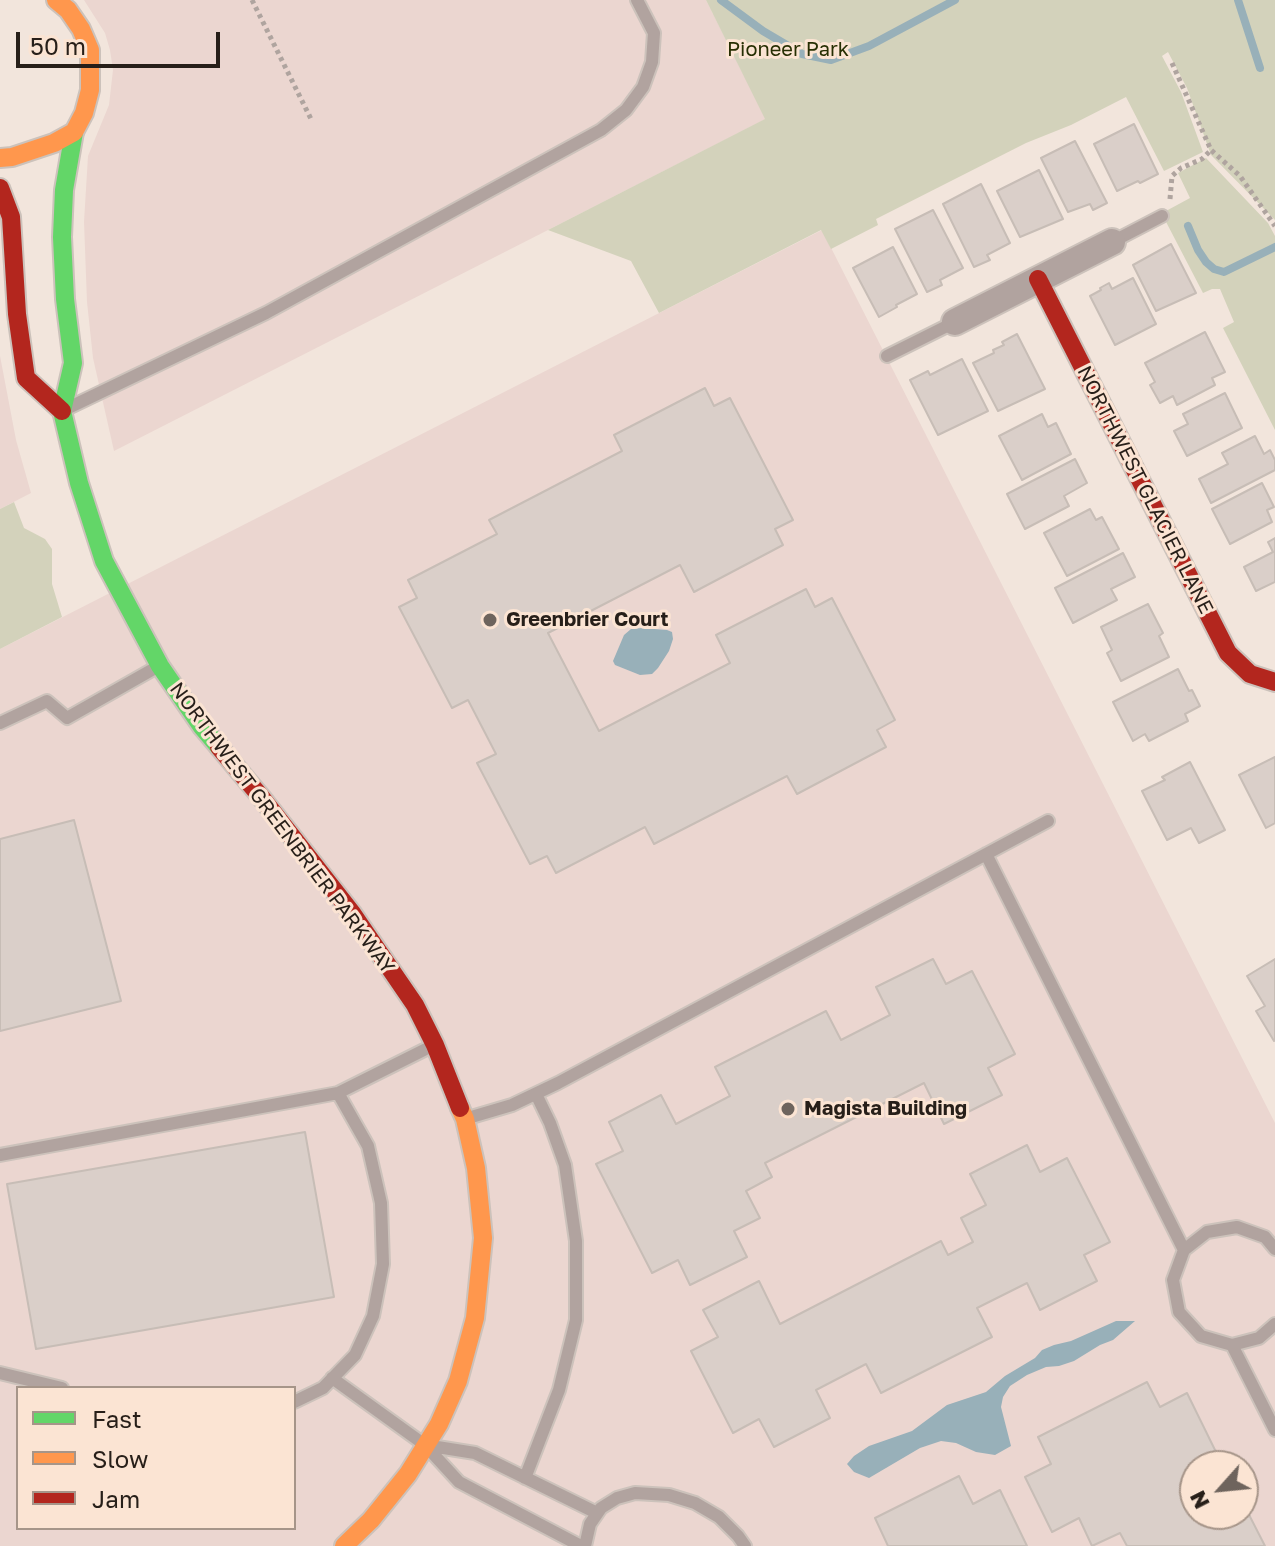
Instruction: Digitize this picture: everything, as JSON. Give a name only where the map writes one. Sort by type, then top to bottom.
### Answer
[{"type":"street","name":"NORTHWEST GREENBRIER PARKWAY","points":[[56,0],[68,10],[81,29],[90,50],[90,90],[84,113],[74,132],[64,190],[62,237],[65,299],[73,363],[62,411],[95,537],[104,561],[160,666],[202,727],[352,913],[415,1005],[465,1119],[476,1168],[483,1238],[475,1318],[458,1381],[439,1424],[408,1474],[371,1520],[344,1546]]},
{"type":"street","points":[[0,158],[36,150],[74,132]]},
{"type":"street","points":[[0,188],[11,217],[17,314],[26,378],[62,411]]},
{"type":"street","points":[[955,322],[1112,242]]},
{"type":"street","name":"NORTHWEST GLACIER LANE","points":[[1038,279],[1228,653],[1250,674],[1273,682]]},
{"type":"lane","points":[[62,411],[266,313],[601,130],[626,110],[643,87],[652,62],[654,33],[637,0]]},
{"type":"lane","points":[[1112,242],[1162,216]]},
{"type":"lane","points":[[887,356],[955,322]]},
{"type":"lane","points":[[0,723],[47,701],[67,718],[160,666]]},
{"type":"lane","points":[[465,1119],[512,1105],[536,1094],[1048,821]]},
{"type":"lane","points":[[986,854],[1184,1250]]},
{"type":"lane","points":[[0,1155],[338,1093],[435,1045]]},
{"type":"lane","points":[[296,1401],[323,1388],[355,1355],[373,1316],[383,1264],[381,1203],[368,1146],[338,1093]]},
{"type":"lane","points":[[525,1478],[559,1390],[576,1320],[576,1241],[565,1165],[536,1094]]},
{"type":"lane","points":[[1275,1249],[1265,1237],[1237,1227],[1207,1232],[1184,1250],[1173,1280],[1179,1312],[1201,1336],[1232,1345],[1259,1338],[1275,1324]]},
{"type":"lane","points":[[1232,1345],[1275,1430]]},
{"type":"lane","points":[[0,1373],[54,1386]]},
{"type":"lane","points":[[332,1378],[425,1445],[459,1482],[583,1546],[597,1513],[612,1500],[635,1493],[669,1495],[695,1503],[719,1517],[745,1546]]},
{"type":"lane","points":[[425,1445],[475,1453],[597,1513]]},
{"type":"path","points":[[252,0],[311,119]]},
{"type":"path","points":[[1172,63],[1211,150],[1240,176],[1275,226]]},
{"type":"path","points":[[1162,216],[1171,197],[1172,176],[1181,168],[1202,159],[1211,150]]},
{"type":"shaded area","points":[[84,0],[706,0],[766,119],[114,451],[93,358],[84,222],[88,156],[109,105],[113,70],[105,33]]},
{"type":"shaded area","points":[[822,230],[1275,1123],[1275,1546],[0,1546],[0,649]]},
{"type":"shaded area","points":[[0,356],[16,440],[31,493],[0,509]]},
{"type":"green space","name":"Pioneer Park","points":[[706,0],[1275,0],[1275,220],[1211,155],[1187,88],[1168,52],[1162,56],[1181,92],[1203,152],[1164,171],[1126,97],[1071,125],[1026,143],[876,219],[878,225],[831,249],[821,230],[659,313],[631,261],[548,230],[765,119]]},
{"type":"green space","points":[[1206,158],[1268,223],[1275,236],[1275,430],[1223,328],[1234,322],[1220,289],[1203,293],[1164,218],[1166,211],[1190,198],[1178,173]]},
{"type":"green space","points":[[14,502],[24,528],[45,539],[52,549],[52,584],[62,617],[0,649],[0,509]]},
{"type":"water","points":[[631,629],[672,632],[669,651],[652,674],[640,675],[615,665],[613,661],[624,635]]},
{"type":"water","points":[[1116,1321],[1135,1321],[1113,1340],[1074,1361],[1046,1367],[1010,1386],[1001,1407],[1011,1446],[995,1455],[941,1441],[920,1448],[869,1478],[854,1472],[847,1464],[869,1446],[912,1431],[947,1405],[986,1392],[1042,1350]]},
{"type":"building","points":[[1134,124],[1158,174],[1117,191],[1094,144]]},
{"type":"building","points":[[1075,141],[1107,203],[1093,210],[1090,204],[1068,212],[1041,158]]},
{"type":"building","points":[[1039,170],[1063,219],[1020,237],[997,191]]},
{"type":"building","points":[[981,184],[1010,243],[987,255],[990,260],[974,267],[943,204]]},
{"type":"building","points":[[933,210],[963,268],[940,280],[942,285],[927,292],[895,229]]},
{"type":"building","points":[[1171,244],[1196,293],[1156,311],[1133,265]]},
{"type":"building","points":[[893,247],[917,294],[879,317],[853,268]]},
{"type":"building","points":[[1133,278],[1156,324],[1115,345],[1090,296],[1109,283],[1112,289]]},
{"type":"building","points":[[1205,332],[1225,372],[1212,378],[1215,385],[1177,405],[1173,396],[1160,403],[1150,385],[1155,382],[1145,363]]},
{"type":"building","points":[[1017,334],[1045,389],[998,411],[973,363],[994,353],[993,350],[1004,345],[1002,342]]},
{"type":"building","points":[[962,359],[988,411],[938,435],[910,380],[928,371],[930,375]]},
{"type":"building","name":"Greenbrier Court","points":[[705,388],[714,406],[730,398],[793,520],[775,529],[783,545],[694,592],[680,565],[548,633],[599,731],[730,663],[716,635],[806,589],[815,607],[832,598],[895,720],[877,730],[886,747],[797,794],[787,776],[654,844],[645,827],[556,873],[547,856],[530,864],[477,763],[496,754],[468,700],[452,708],[399,607],[417,598],[408,580],[497,534],[489,520],[622,451],[614,435]]},
{"type":"building","points":[[1225,393],[1242,428],[1187,456],[1174,431],[1188,424],[1183,414]]},
{"type":"building","points":[[1042,414],[1048,427],[1056,423],[1071,454],[1022,480],[999,436]]},
{"type":"building","points":[[1255,436],[1264,454],[1270,450],[1275,460],[1275,470],[1211,503],[1199,479],[1228,464],[1222,453]]},
{"type":"building","points":[[1075,459],[1087,483],[1064,496],[1069,506],[1025,529],[1007,494]]},
{"type":"building","points":[[1262,483],[1274,507],[1267,510],[1272,522],[1230,544],[1212,509]]},
{"type":"building","points":[[1090,509],[1096,520],[1102,517],[1119,549],[1067,576],[1044,533]]},
{"type":"building","points":[[1275,538],[1275,582],[1256,591],[1244,567],[1273,552],[1268,542]]},
{"type":"building","points":[[1123,553],[1135,577],[1111,589],[1117,600],[1073,623],[1055,588]]},
{"type":"building","points":[[1148,604],[1163,633],[1159,636],[1169,657],[1121,681],[1107,653],[1112,650],[1101,627]]},
{"type":"building","points":[[1178,669],[1200,706],[1185,714],[1188,721],[1149,741],[1145,734],[1133,741],[1113,702]]},
{"type":"building","points":[[1275,757],[1275,823],[1266,828],[1239,775]]},
{"type":"building","points":[[1190,762],[1225,830],[1199,843],[1191,828],[1167,840],[1142,791],[1165,780],[1162,777]]},
{"type":"building","points":[[74,820],[121,1001],[0,1031],[0,839]]},
{"type":"building","name":"Magista Building","points":[[933,959],[946,984],[972,971],[1015,1054],[988,1068],[1002,1095],[944,1124],[924,1083],[765,1163],[772,1177],[746,1191],[760,1218],[734,1231],[747,1257],[690,1285],[678,1260],[652,1273],[596,1164],[623,1151],[609,1122],[661,1095],[676,1124],[730,1096],[715,1067],[826,1011],[841,1040],[890,1015],[876,987]]},
{"type":"building","points":[[1275,959],[1274,1041],[1256,1011],[1265,1006],[1247,976]]},
{"type":"building","points":[[305,1132],[334,1297],[36,1349],[7,1184]]},
{"type":"building","points":[[1027,1145],[1040,1172],[1067,1158],[1110,1242],[1084,1255],[1097,1281],[1040,1310],[1027,1283],[977,1308],[992,1337],[881,1393],[866,1364],[816,1390],[830,1418],[774,1447],[759,1419],[733,1433],[691,1351],[718,1337],[703,1310],[759,1281],[780,1324],[941,1241],[948,1255],[973,1242],[961,1218],[986,1205],[970,1174]]},
{"type":"building","points":[[1147,1382],[1160,1407],[1187,1393],[1215,1450],[1179,1450],[1179,1530],[1257,1530],[1265,1546],[1127,1546],[1120,1533],[1092,1546],[1079,1518],[1052,1532],[1025,1477],[1051,1464],[1038,1437]]},
{"type":"building","points":[[959,1476],[973,1504],[1000,1490],[1027,1546],[888,1546],[875,1518]]},
{"type":"waterway","points":[[721,0],[763,31],[802,54],[831,60],[869,46],[955,0]]},
{"type":"waterway","points":[[1238,0],[1260,68]]},
{"type":"waterway","points":[[1188,226],[1206,262],[1224,272],[1275,247]]},
{"type":"traffic: fast","points":[[74,132],[64,190],[62,237],[65,299],[73,363],[62,411],[79,483],[104,561],[160,666],[219,747]]},
{"type":"traffic: slow","points":[[0,158],[54,143],[74,132],[84,113],[90,90],[90,50],[81,29],[68,10],[56,0]]},
{"type":"traffic: slow","points":[[344,1546],[371,1520],[408,1474],[439,1424],[458,1381],[475,1318],[483,1238],[476,1168],[460,1108]]},
{"type":"traffic: jam","points":[[0,188],[11,217],[17,314],[26,378],[62,411]]},
{"type":"traffic: jam","points":[[1038,279],[1228,653],[1250,674],[1275,682]]},
{"type":"traffic: jam","points":[[219,747],[352,913],[415,1005],[460,1108]]},
{"type":"place","name":"Greenbrier Court","points":[[490,620]]},
{"type":"place","name":"Magista Building","points":[[788,1109]]}]
